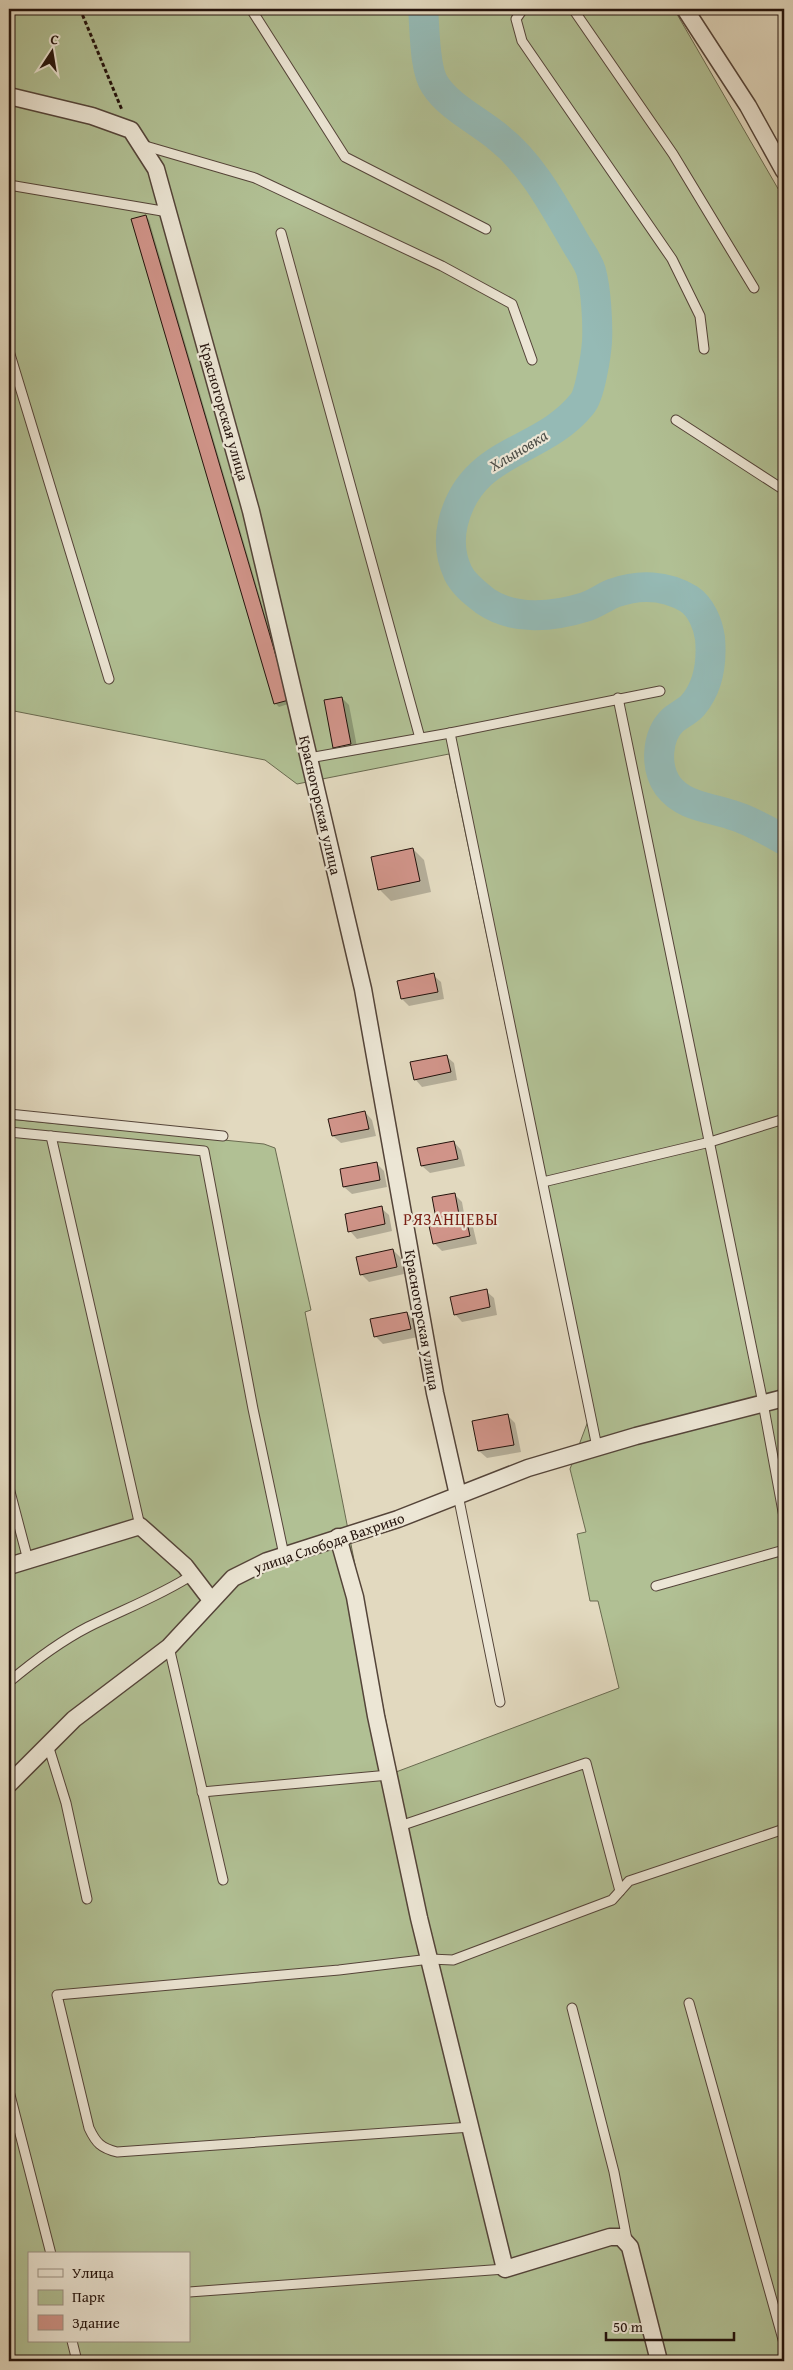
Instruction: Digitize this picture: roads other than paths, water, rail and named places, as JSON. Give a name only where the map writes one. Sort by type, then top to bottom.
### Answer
[{"type":"street","points":[[685,9],[748,106],[784,171]]},
{"type":"street","points":[[9,96],[92,116],[135,137]]},
{"type":"street","name":"Красногорская улица","points":[[135,137],[156,169],[251,511],[363,989],[435,1393],[458,1495]]},
{"type":"street","name":"улица Слобода Вахрино","points":[[9,1784],[74,1719],[169,1647],[233,1578],[284,1555],[398,1519],[528,1468],[597,1447],[784,1398]]},
{"type":"street","points":[[9,1566],[140,1526],[185,1566],[211,1600]]},
{"type":"street","points":[[338,1537],[355,1597],[389,1775],[430,1959],[505,2269],[610,2237],[621,2237],[627,2240],[659,2361]]},
{"type":"lane","points":[[252,9],[345,157],[486,229]]},
{"type":"lane","points":[[523,9],[516,19],[522,41],[672,259],[700,316],[704,349]]},
{"type":"lane","points":[[573,9],[673,154],[754,288]]},
{"type":"lane","points":[[135,137],[255,178],[442,266],[512,304],[532,360]]},
{"type":"lane","points":[[9,185],[168,212]]},
{"type":"lane","points":[[281,233],[420,738]]},
{"type":"lane","points":[[9,351],[109,679]]},
{"type":"lane","points":[[676,420],[784,490]]},
{"type":"lane","points":[[309,758],[450,734],[618,698],[660,691]]},
{"type":"lane","points":[[618,698],[763,1403],[784,1517]]},
{"type":"lane","points":[[450,734],[597,1447]]},
{"type":"lane","points":[[9,1114],[222,1136]]},
{"type":"lane","points":[[543,1182],[710,1142],[784,1120]]},
{"type":"lane","points":[[9,1132],[204,1151],[253,1410],[284,1555]]},
{"type":"lane","points":[[50,1136],[140,1526]]},
{"type":"lane","points":[[9,1488],[28,1560]]},
{"type":"lane","points":[[458,1495],[500,1702]]},
{"type":"lane","points":[[656,1586],[784,1550]]},
{"type":"lane","points":[[9,1682],[39,1656],[86,1628],[192,1575]]},
{"type":"lane","points":[[169,1647],[223,1880]]},
{"type":"lane","points":[[48,1745],[66,1803],[87,1899]]},
{"type":"lane","points":[[400,1826],[586,1763],[620,1891]]},
{"type":"lane","points":[[202,1792],[389,1775]]},
{"type":"lane","points":[[471,2127],[117,2152],[106,2149],[96,2142],[89,2128],[57,1995],[339,1970],[430,1959],[453,1960],[612,1900],[629,1881],[784,1829]]},
{"type":"lane","points":[[689,2003],[784,2343]]},
{"type":"lane","points":[[572,2008],[614,2172],[627,2240]]},
{"type":"lane","points":[[9,2091],[50,2252]]},
{"type":"lane","points":[[190,2292],[505,2269]]},
{"type":"lane","points":[[72,2342],[77,2361]]},
{"type":"waterway","name":"Хлыновка","points":[[423,9],[427,59],[431,78],[448,100],[511,148],[542,186],[590,267],[597,316],[597,342],[594,365],[588,392],[582,404],[565,421],[547,434],[491,466],[475,480],[462,498],[453,523],[451,536],[452,555],[458,573],[467,585],[485,601],[508,612],[521,614],[547,615],[560,613],[589,606],[623,590],[643,587],[671,591],[693,602],[708,627],[710,664],[706,682],[698,698],[691,707],[673,720],[663,735],[659,761],[664,779],[674,793],[689,802],[745,820],[784,840]]},
{"type":"district","name":"РЯЗАНЦЕВЫ","points":[[451,1219]]}]
